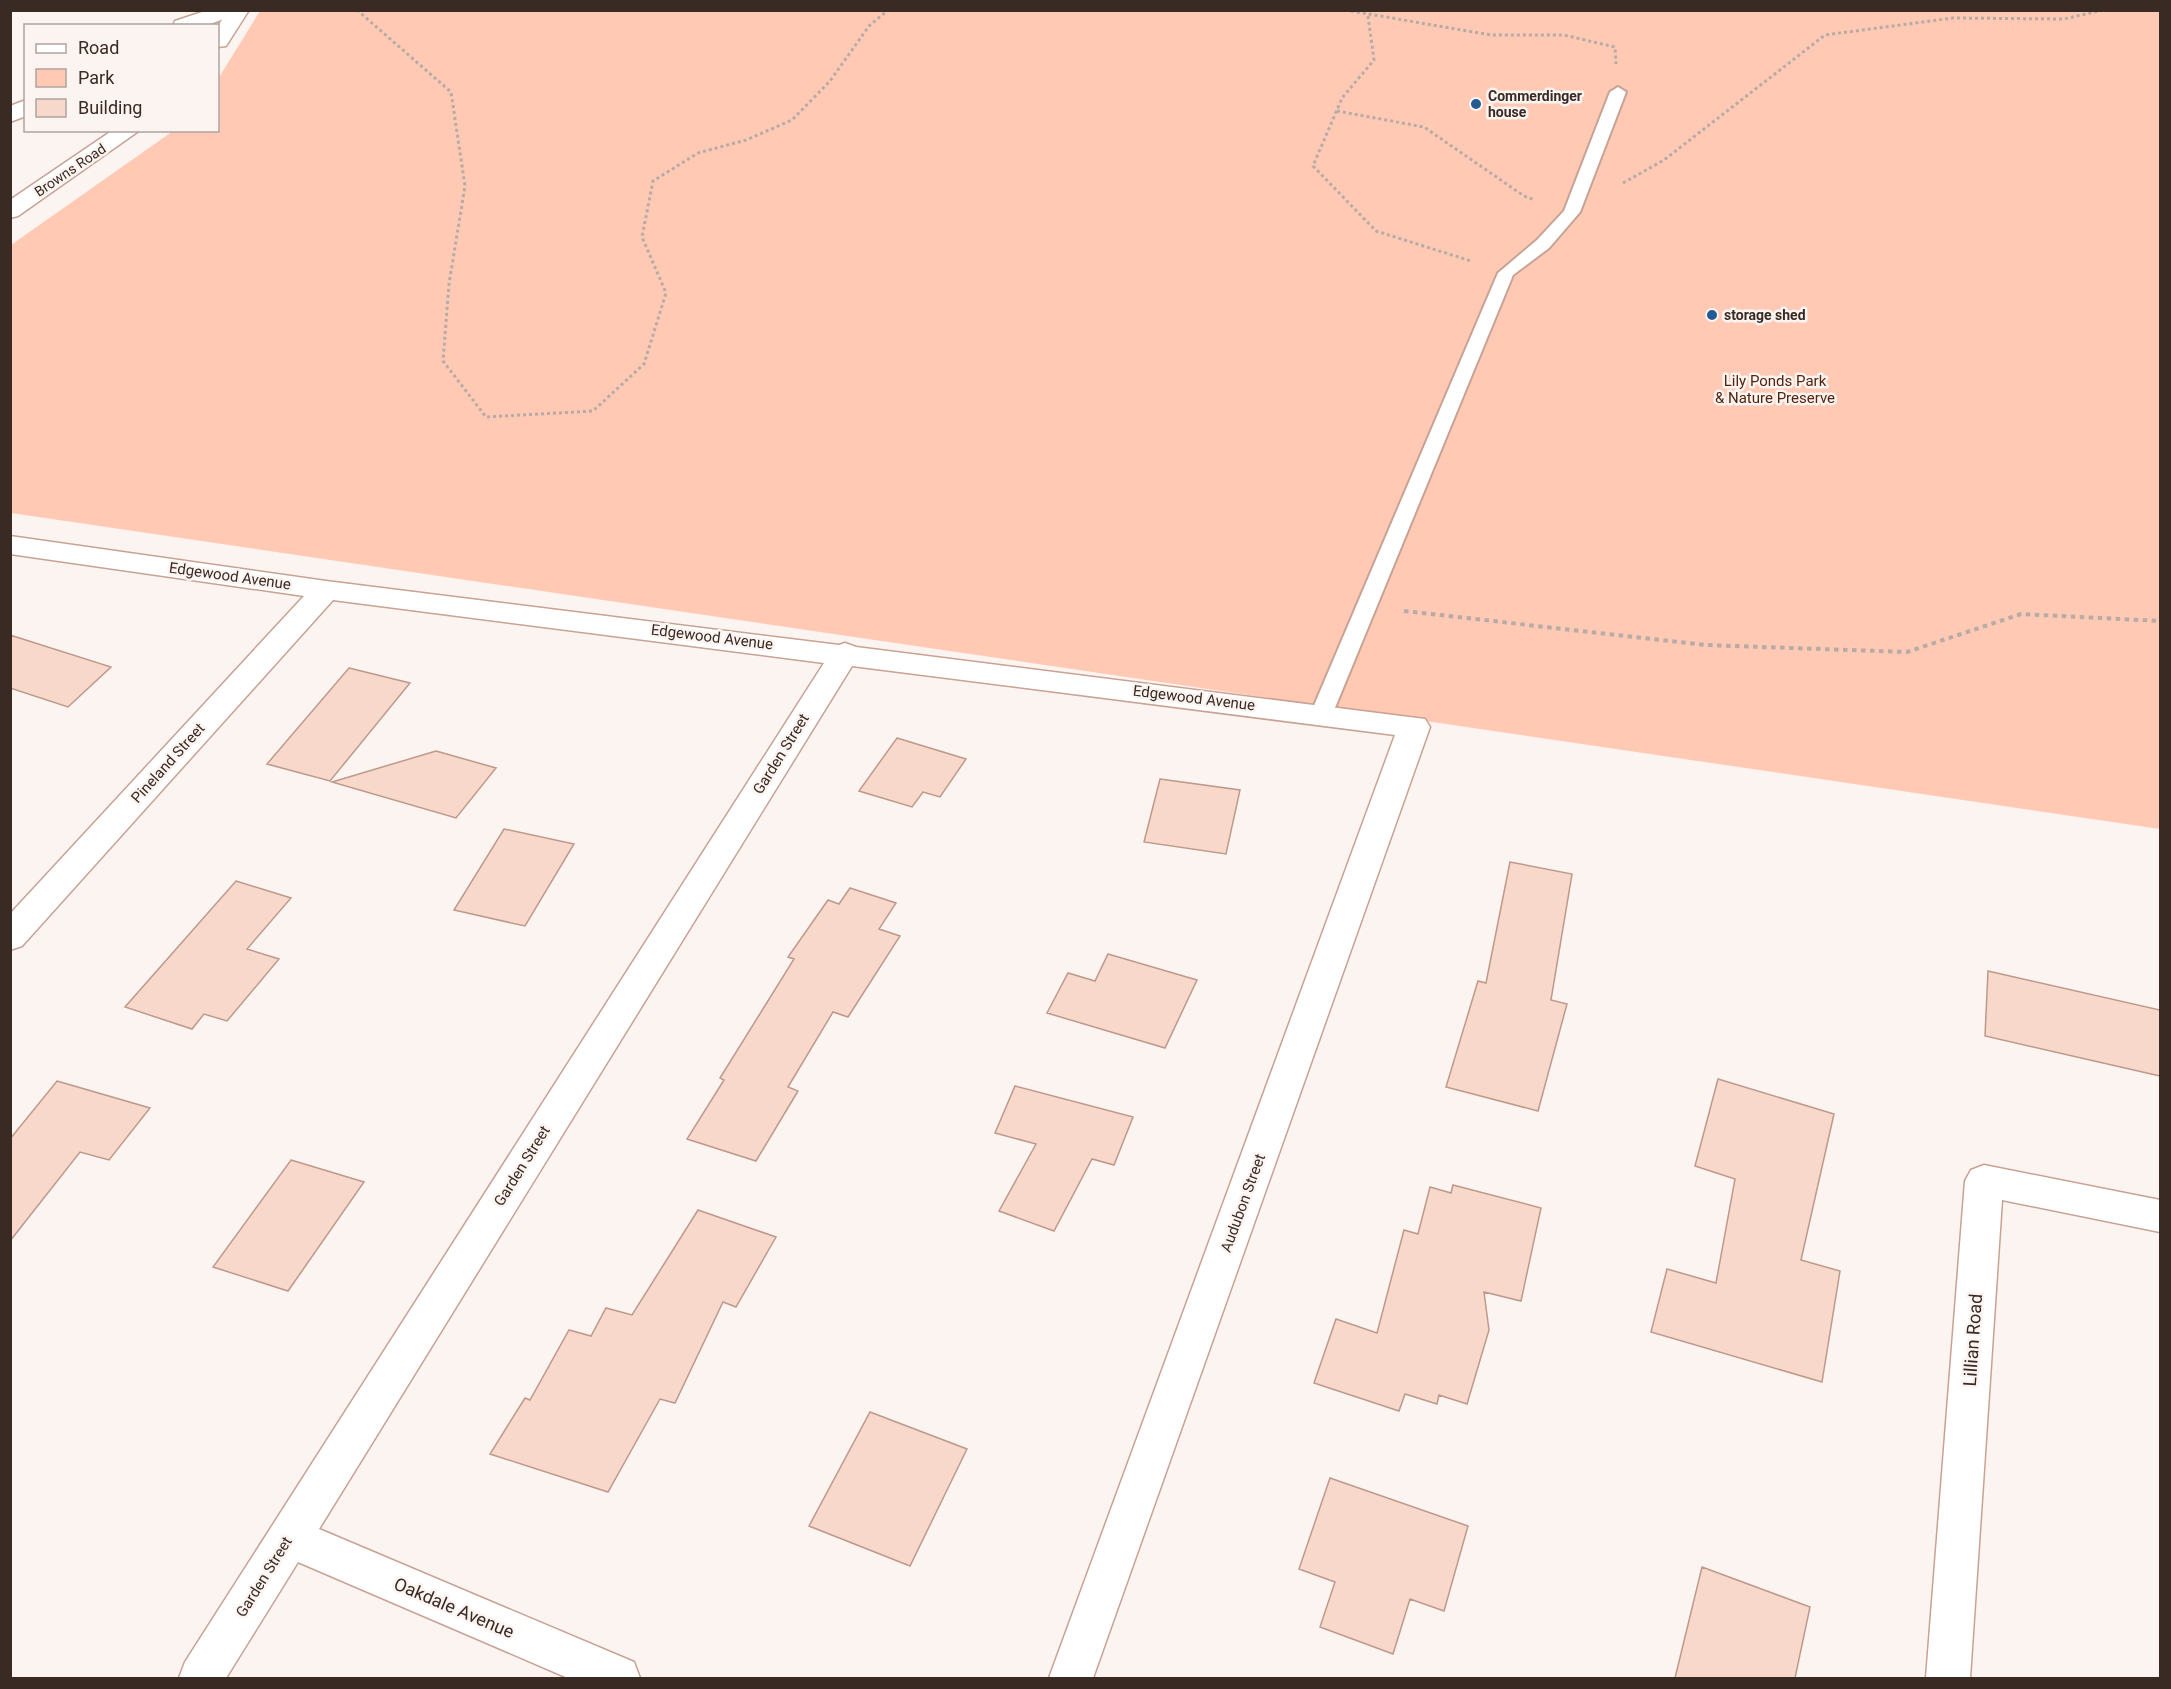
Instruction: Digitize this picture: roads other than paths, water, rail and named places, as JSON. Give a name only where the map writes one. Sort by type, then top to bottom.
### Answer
[{"type":"street","points":[[189,24],[230,10]]},
{"type":"street","points":[[219,40],[239,10]]},
{"type":"street","points":[[10,115],[24,108]]},
{"type":"street","name":"Browns Road","points":[[10,211],[126,132]]},
{"type":"street","name":"Edgewood Avenue","points":[[10,545],[326,590],[1414,727]]},
{"type":"street","name":"Pineland Street","points":[[10,937],[326,590]]},
{"type":"street","name":"Garden Street","points":[[201,1678],[845,654]]},
{"type":"street","name":"Audubon Street","points":[[1071,1678],[1414,727]]},
{"type":"street","name":"Lillian Road","points":[[1948,1678],[1984,1181],[2160,1216]]},
{"type":"street","name":"Oakdale Avenue","points":[[289,1537],[618,1678]]},
{"type":"lane","points":[[1321,715],[1364,607],[1506,273],[1543,244],[1572,212],[1618,92]]},
{"type":"place","name":"Commerdinger house","points":[[1476,104]]},
{"type":"place","name":"storage shed","points":[[1712,315]]},
{"type":"park label","name":"Lily Ponds Park & Nature Preserve","points":[[1775,390]]}]
